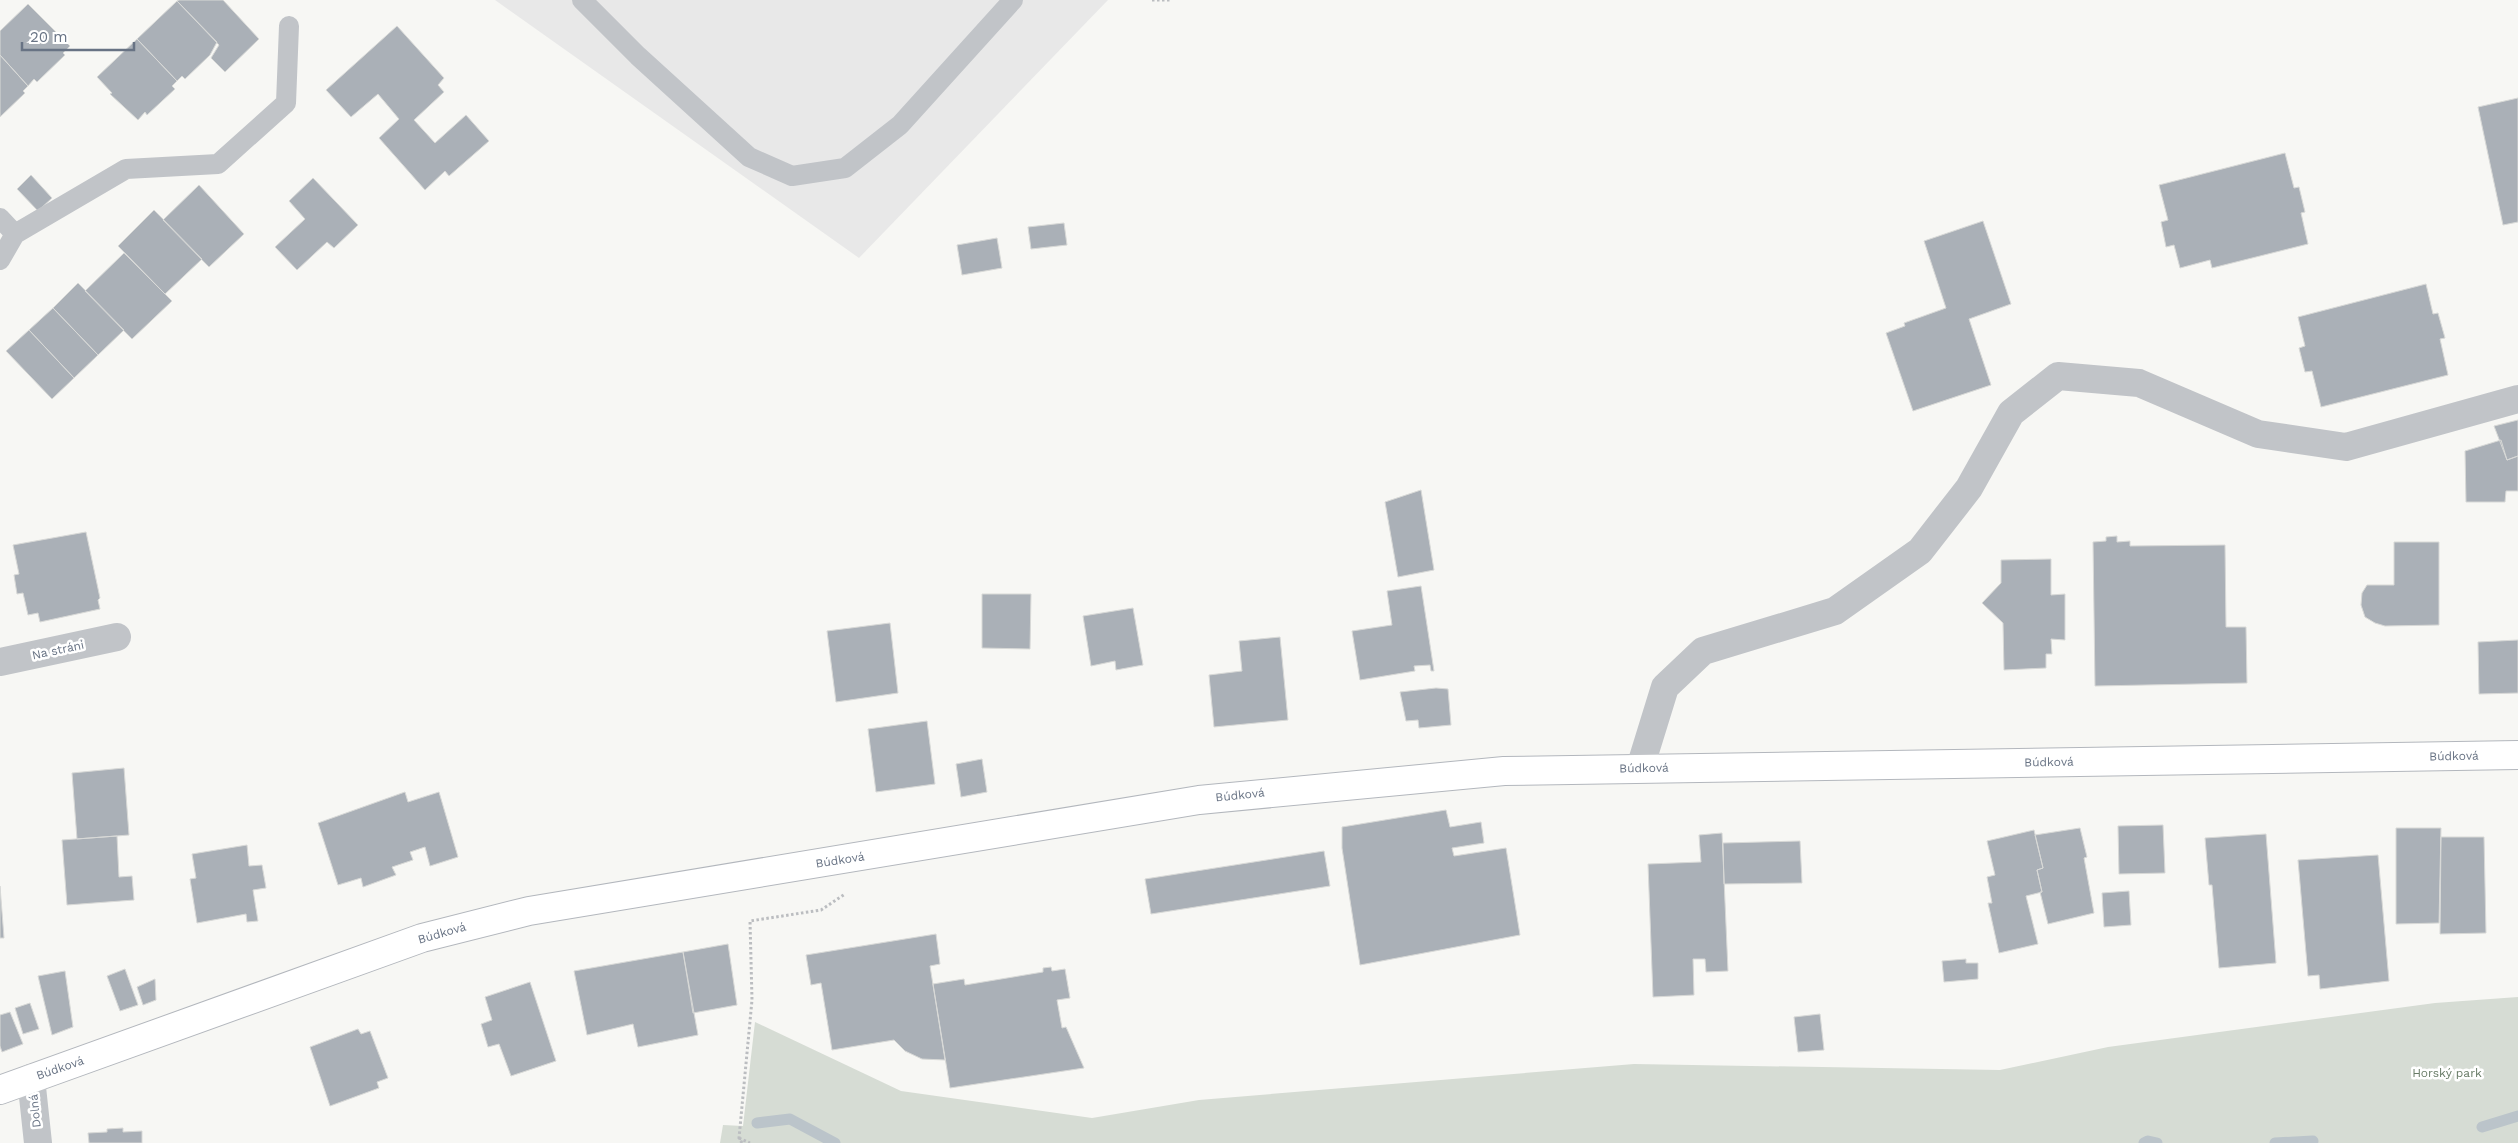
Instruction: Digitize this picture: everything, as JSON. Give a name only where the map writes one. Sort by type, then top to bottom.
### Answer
[{"type":"street","points":[[1640,768],[1665,687],[1703,651],[1835,611],[1920,551],[1969,488],[2011,413],[2058,376],[2139,382],[2258,434],[2346,447],[2518,399]]},
{"type":"street","name":"Na stráni","points":[[0,662],[117,637]]},
{"type":"street","name":"Búdková","points":[[0,1090],[422,938],[529,911],[1199,800],[1504,771],[2518,754]]},
{"type":"street","name":"Dolná","points":[[31,1078],[38,1143]]},
{"type":"lane","points":[[582,0],[638,56],[749,156],[792,176],[845,168],[900,125],[1013,0]]},
{"type":"lane","points":[[0,260],[15,234],[126,169],[218,164],[286,103],[289,26]]},
{"type":"lane","points":[[0,218],[15,234]]},
{"type":"path","points":[[1152,0],[1171,0]]},
{"type":"path","points":[[742,1143],[739,1138],[752,1000],[750,921],[821,910],[848,892]]},
{"type":"path","points":[[739,1138],[750,1143]]},
{"type":"shaded area","points":[[495,0],[1108,0],[859,258]]},
{"type":"green space","name":"Horský park","points":[[2518,997],[2518,1143],[720,1143],[723,1125],[743,1126],[755,1022],[901,1091],[1092,1118],[1199,1100],[1634,1064],[2000,1070],[2108,1047],[2435,1003]]},
{"type":"building","points":[[223,0],[259,39],[225,72],[211,58],[219,45],[177,1]]},
{"type":"building","points":[[177,1],[217,42],[210,55],[185,79],[182,76],[177,81],[137,39]]},
{"type":"building","points":[[28,4],[70,46],[63,53],[65,55],[37,82],[34,79],[28,86],[0,55],[0,31]]},
{"type":"building","points":[[397,26],[444,78],[438,85],[444,92],[414,120],[435,143],[466,115],[489,141],[449,176],[445,171],[425,190],[379,138],[399,119],[378,94],[351,117],[326,90]]},
{"type":"building","points":[[137,39],[177,81],[172,86],[175,89],[147,115],[145,112],[138,120],[110,94],[112,93],[97,77]]},
{"type":"building","points":[[0,55],[28,86],[23,91],[25,93],[0,117]]},
{"type":"building","points":[[2518,98],[2518,222],[2503,225],[2478,107]]},
{"type":"building","points":[[2285,153],[2294,188],[2299,187],[2305,212],[2301,213],[2308,244],[2212,268],[2210,260],[2180,268],[2174,245],[2166,247],[2161,222],[2168,220],[2159,185]]},
{"type":"building","points":[[31,175],[52,198],[38,211],[17,189]]},
{"type":"building","points":[[313,178],[358,225],[334,248],[327,242],[297,270],[275,247],[305,219],[289,201]]},
{"type":"building","points":[[199,185],[244,234],[209,267],[163,220]]},
{"type":"building","points":[[154,210],[202,259],[165,294],[118,246]]},
{"type":"building","points":[[1983,221],[2011,304],[1969,319],[1991,385],[1913,411],[1886,333],[1905,326],[1904,323],[1946,308],[1924,241]]},
{"type":"building","points":[[1064,223],[1067,245],[1031,249],[1028,227]]},
{"type":"building","points":[[997,238],[1002,268],[962,275],[957,245]]},
{"type":"building","points":[[124,253],[172,301],[132,339],[85,291]]},
{"type":"building","points":[[78,283],[124,330],[98,355],[53,308]]},
{"type":"building","points":[[2426,284],[2433,314],[2438,313],[2445,338],[2440,339],[2448,375],[2321,407],[2312,371],[2305,372],[2299,348],[2305,346],[2298,317]]},
{"type":"building","points":[[53,308],[98,355],[74,378],[29,330]]},
{"type":"building","points":[[29,330],[74,378],[52,399],[6,351]]},
{"type":"building","points":[[2518,420],[2518,456],[2507,460],[2494,426]]},
{"type":"building","points":[[2501,440],[2507,460],[2518,456],[2518,491],[2506,491],[2505,502],[2466,502],[2465,451]]},
{"type":"building","points":[[1421,490],[1434,570],[1398,577],[1385,502]]},
{"type":"building","points":[[86,532],[100,598],[98,600],[100,609],[40,622],[38,613],[28,615],[23,593],[17,594],[14,575],[19,574],[13,545]]},
{"type":"building","points":[[2117,536],[2117,542],[2130,541],[2130,546],[2225,545],[2226,627],[2246,627],[2247,683],[2095,686],[2093,542],[2106,541],[2106,537]]},
{"type":"building","points":[[2394,542],[2439,542],[2439,625],[2385,626],[2365,617],[2361,605],[2362,593],[2367,585],[2394,585]]},
{"type":"building","points":[[2051,559],[2051,595],[2065,594],[2065,640],[2051,639],[2052,654],[2046,654],[2046,668],[2004,670],[2003,623],[1982,603],[2001,583],[2001,560]]},
{"type":"building","points":[[1421,586],[1434,671],[1431,671],[1430,665],[1414,666],[1415,671],[1360,680],[1352,631],[1392,625],[1387,591]]},
{"type":"building","points":[[982,594],[1031,594],[1030,649],[982,648]]},
{"type":"building","points":[[1133,608],[1143,665],[1116,670],[1115,661],[1091,666],[1083,616]]},
{"type":"building","points":[[890,623],[898,693],[836,702],[827,631]]},
{"type":"building","points":[[1280,637],[1288,720],[1214,727],[1209,675],[1242,671],[1239,641]]},
{"type":"building","points":[[2518,640],[2518,693],[2479,694],[2478,642]]},
{"type":"building","points":[[1436,688],[1448,689],[1451,725],[1419,728],[1418,720],[1406,721],[1400,692]]},
{"type":"building","points":[[927,721],[935,784],[876,792],[868,729]]},
{"type":"building","points":[[982,759],[987,792],[961,797],[956,764]]},
{"type":"building","points":[[124,768],[129,835],[77,839],[72,773]]},
{"type":"building","points":[[405,792],[408,802],[439,792],[458,857],[430,866],[425,847],[410,852],[413,860],[392,867],[396,875],[363,887],[361,878],[338,885],[318,823]]},
{"type":"building","points":[[1446,810],[1450,827],[1481,822],[1484,843],[1452,848],[1454,856],[1506,848],[1520,935],[1360,965],[1342,848],[1342,827]]},
{"type":"building","points":[[2163,825],[2165,873],[2119,874],[2118,826]]},
{"type":"building","points":[[2080,828],[2087,857],[2084,858],[2094,913],[2048,924],[2040,892],[2042,892],[2037,870],[2043,868],[2035,835]]},
{"type":"building","points":[[2396,828],[2441,828],[2439,923],[2396,924]]},
{"type":"building","points":[[2034,830],[2043,868],[2037,870],[2042,892],[2026,896],[2038,944],[1999,953],[1988,903],[1992,903],[1987,877],[1995,875],[1987,841]]},
{"type":"building","points":[[1722,833],[1728,971],[1706,972],[1705,959],[1693,959],[1694,995],[1653,997],[1648,864],[1701,862],[1699,835]]},
{"type":"building","points":[[2266,834],[2276,963],[2219,968],[2212,885],[2209,885],[2205,838]]},
{"type":"building","points":[[117,836],[119,877],[132,876],[134,900],[67,905],[62,840]]},
{"type":"building","points":[[2441,837],[2484,837],[2486,933],[2440,934]]},
{"type":"building","points":[[1800,841],[1802,883],[1724,884],[1723,843]]},
{"type":"building","points":[[247,845],[249,866],[262,865],[266,888],[253,890],[258,921],[247,922],[246,914],[197,923],[190,879],[196,878],[192,854]]},
{"type":"building","points":[[1324,851],[1330,886],[1151,914],[1145,879]]},
{"type":"building","points":[[2378,855],[2389,981],[2320,989],[2319,975],[2308,976],[2298,860]]},
{"type":"building","points":[[0,886],[4,938],[0,938]]},
{"type":"building","points":[[2129,891],[2131,925],[2104,927],[2102,893]]},
{"type":"building","points":[[936,934],[940,964],[930,966],[945,1060],[922,1059],[905,1051],[894,1040],[832,1050],[821,983],[811,985],[806,955]]},
{"type":"building","points":[[728,944],[737,1005],[693,1013],[683,952]]},
{"type":"building","points":[[683,952],[698,1035],[638,1047],[633,1024],[587,1035],[574,971]]},
{"type":"building","points":[[1966,959],[1966,963],[1978,963],[1978,979],[1944,982],[1942,961]]},
{"type":"building","points":[[1051,967],[1052,971],[1065,969],[1070,998],[1057,1000],[1062,1028],[1066,1027],[1084,1068],[950,1088],[933,984],[964,979],[965,985],[1043,972],[1043,968]]},
{"type":"building","points":[[125,969],[138,1005],[120,1011],[107,976]]},
{"type":"building","points":[[65,971],[73,1027],[52,1035],[38,976]]},
{"type":"building","points":[[155,979],[156,1000],[143,1005],[137,987]]},
{"type":"building","points":[[530,982],[556,1061],[511,1076],[499,1044],[488,1047],[481,1024],[492,1020],[485,997]]},
{"type":"building","points":[[30,1003],[39,1029],[23,1034],[15,1008]]},
{"type":"building","points":[[10,1012],[23,1044],[2,1052],[0,1046],[0,1015]]},
{"type":"building","points":[[1820,1014],[1824,1050],[1798,1052],[1794,1017]]},
{"type":"building","points":[[358,1029],[361,1034],[370,1031],[388,1078],[377,1082],[379,1088],[330,1106],[310,1047]]},
{"type":"building","points":[[123,1128],[123,1132],[142,1131],[142,1143],[89,1143],[88,1133],[107,1132],[107,1129]]},
{"type":"waterway","points":[[2482,1127],[2518,1116]]},
{"type":"waterway","points":[[757,1123],[790,1119],[835,1143]]},
{"type":"waterway","points":[[2144,1143],[2148,1141],[2157,1143]]},
{"type":"waterway","points":[[2275,1143],[2313,1141]]}]
